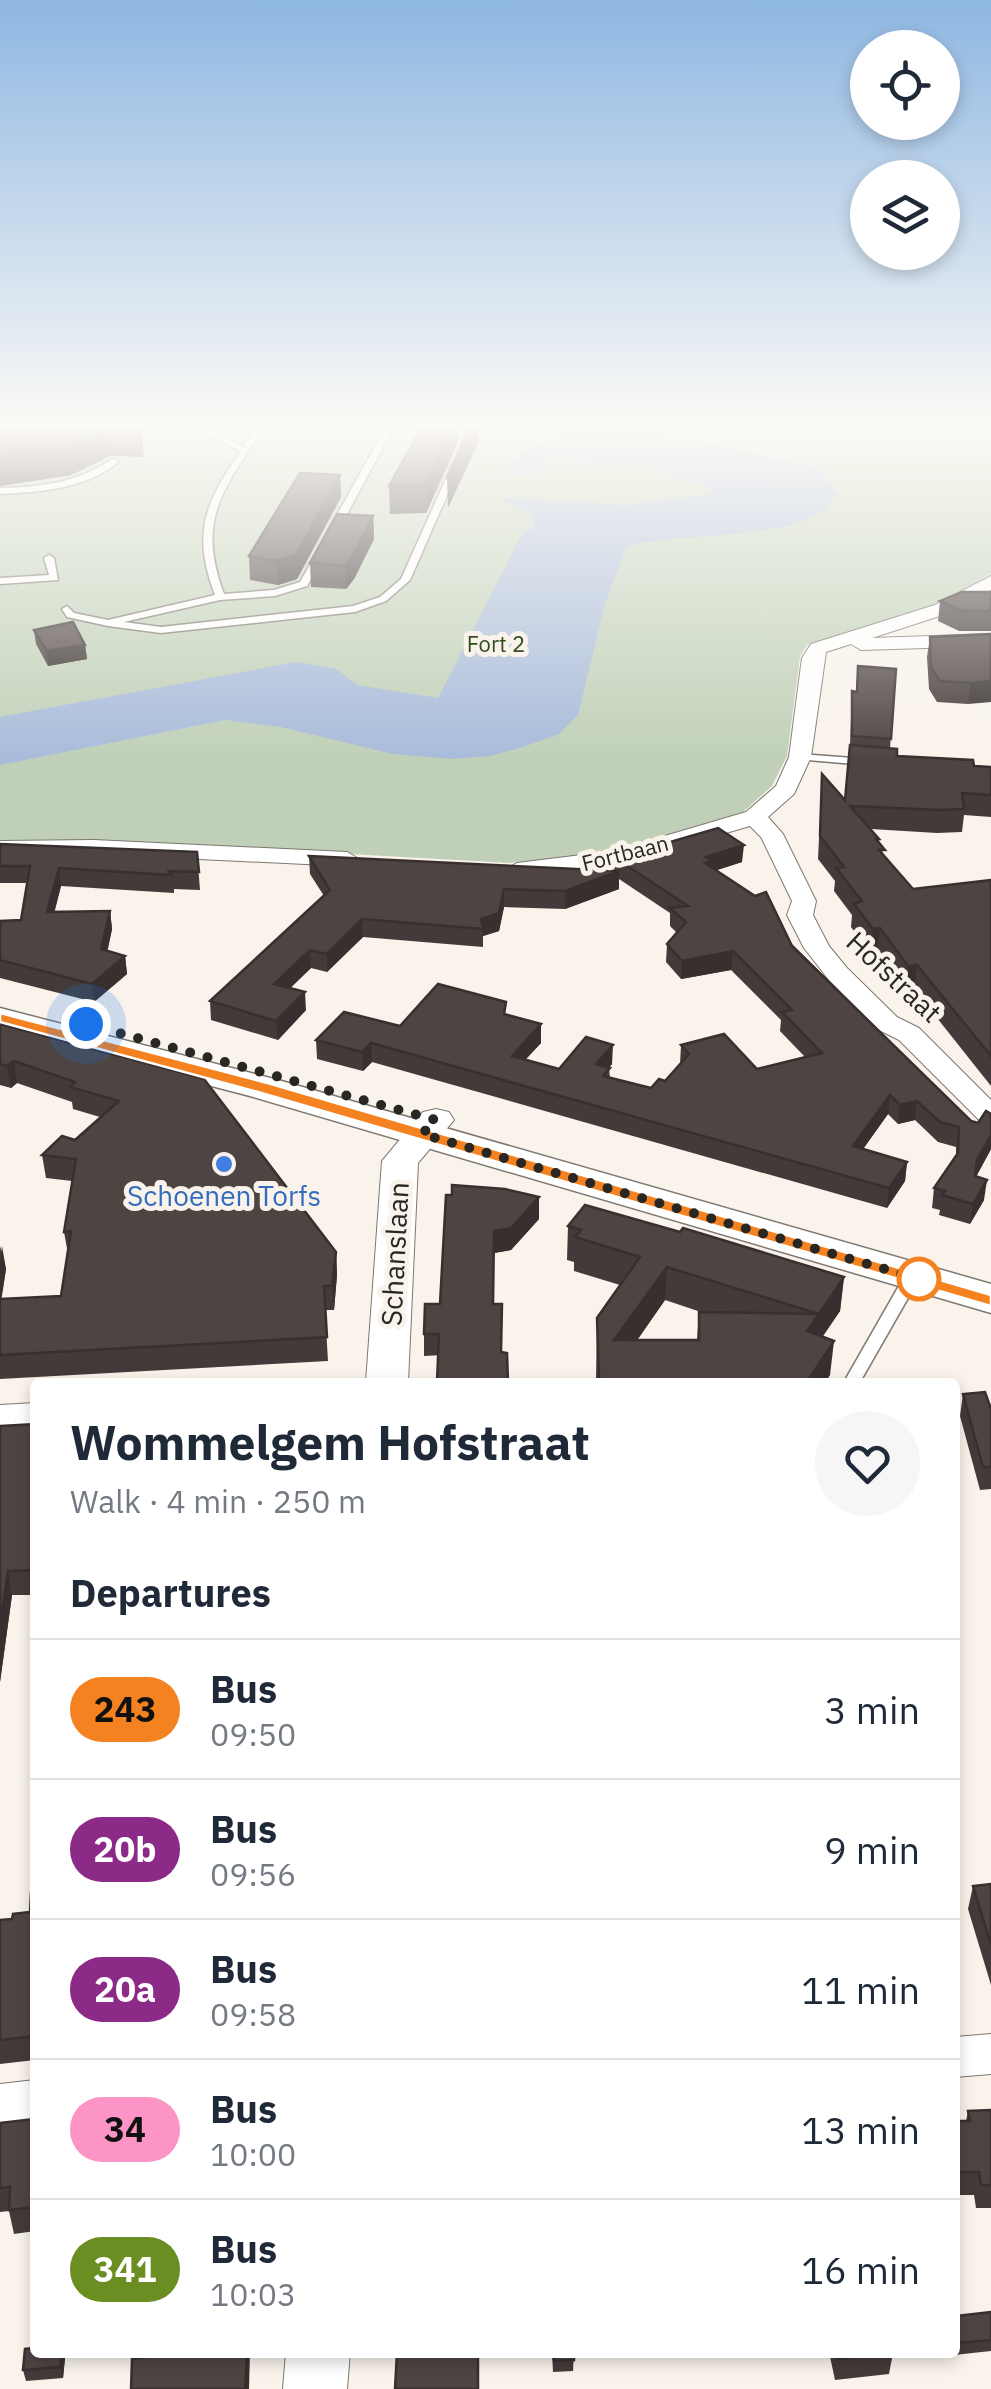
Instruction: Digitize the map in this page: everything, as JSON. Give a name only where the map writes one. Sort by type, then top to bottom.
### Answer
[{"type":"main road","points":[[0,1001],[991,1299]]},
{"type":"main road","points":[[0,1018],[429,1127],[991,1280]]},
{"type":"street","points":[[833,642],[942,609],[991,582]]},
{"type":"street","points":[[833,642],[991,640]]},
{"type":"street","name":"Fortbaan","points":[[491,870],[543,869],[616,858],[754,817],[786,789],[800,757],[812,658],[818,648],[833,642]]},
{"type":"street","name":"Hofstraat","points":[[754,817],[771,834],[804,902],[800,915],[817,948],[887,1023],[909,1034],[991,1116]]},
{"type":"street","points":[[0,848],[94,847],[368,862]]},
{"type":"street","name":"Schanslaan","points":[[386,1378],[400,1161],[429,1127]]},
{"type":"street","points":[[0,1416],[30,1414]]},
{"type":"street","points":[[960,2057],[991,2054]]},
{"type":"street","points":[[0,2105],[30,2102]]},
{"type":"street","points":[[315,2389],[318,2358]]},
{"type":"lane","points":[[205,536],[207,569],[220,597]]},
{"type":"lane","points":[[108,623],[220,597],[275,592],[304,584],[330,536]]},
{"type":"lane","points":[[68,609],[70,615],[162,630],[355,608],[383,599],[404,580],[424,536]]},
{"type":"lane","points":[[0,581],[55,578],[49,558]]},
{"type":"lane","points":[[800,757],[877,763]]},
{"type":"lane","points":[[854,1378],[912,1277]]},
{"type":"green space","name":"Fort 2","points":[[0,536],[991,536],[991,574],[932,606],[807,645],[800,657],[787,756],[772,786],[743,812],[609,852],[510,863],[96,840],[0,841]]},
{"type":"water","points":[[521,536],[703,536],[626,548],[604,607],[578,715],[559,734],[523,747],[489,756],[451,759],[393,754],[281,727],[225,720],[0,765],[0,717],[296,662],[335,668],[357,685],[438,698]]},
{"type":"building","points":[[261,536],[306,536],[296,555],[276,561],[249,556]]},
{"type":"building","points":[[325,536],[362,536],[345,566],[310,563]]},
{"type":"building","points":[[962,592],[991,592],[991,611],[962,611],[940,601]]},
{"type":"building","points":[[73,622],[85,645],[47,651],[34,630]]},
{"type":"building","points":[[991,634],[991,681],[940,681],[931,668],[930,637]]},
{"type":"building","points":[[858,666],[896,669],[891,739],[852,736],[852,691],[857,692]]},
{"type":"building","points":[[850,745],[897,749],[897,756],[973,760],[974,766],[991,767],[991,795],[962,793],[964,809],[850,806],[879,839],[885,850],[879,850],[913,889],[991,880],[991,1056],[917,965],[908,966],[880,928],[873,929],[854,904],[862,901],[836,868],[844,867],[820,836],[822,774],[845,800]]},
{"type":"building","points":[[718,828],[744,845],[706,857],[712,861],[705,863],[755,896],[766,892],[792,946],[971,1121],[978,1123],[986,1111],[991,1114],[991,1135],[977,1160],[975,1176],[987,1180],[973,1204],[942,1195],[945,1191],[934,1188],[958,1153],[959,1127],[940,1122],[917,1101],[900,1105],[890,1095],[853,1146],[907,1162],[889,1188],[371,1043],[362,1052],[316,1040],[344,1012],[400,1026],[438,984],[506,1002],[504,1014],[541,1024],[512,1056],[559,1069],[586,1037],[613,1045],[596,1064],[610,1068],[603,1076],[651,1088],[659,1079],[665,1081],[689,1054],[681,1045],[724,1034],[757,1069],[822,1053],[782,1012],[792,1010],[733,951],[682,961],[667,944],[686,922],[670,908],[688,906],[615,858]]},
{"type":"building","points":[[0,844],[197,852],[199,872],[169,871],[172,875],[59,868],[47,912],[110,911],[101,949],[125,956],[92,984],[0,960],[0,921],[21,920],[30,866],[0,866]]},
{"type":"building","points":[[309,856],[619,871],[565,891],[504,889],[499,913],[481,919],[483,929],[362,919],[327,954],[310,950],[274,984],[305,992],[276,1021],[210,1001],[330,890]]},
{"type":"building","points":[[0,1024],[204,1079],[336,1252],[332,1286],[324,1286],[327,1337],[0,1355],[0,1299],[61,1296],[71,1231],[64,1232],[76,1159],[42,1155],[62,1136],[75,1140],[119,1101],[70,1087],[75,1082],[14,1061],[7,1066],[0,1064]]},
{"type":"building","points":[[452,1185],[505,1189],[539,1197],[511,1228],[494,1231],[493,1304],[502,1304],[501,1352],[507,1353],[508,1378],[437,1378],[439,1334],[424,1334],[425,1304],[440,1304],[446,1195],[452,1195]]},
{"type":"building","points":[[585,1205],[680,1232],[683,1228],[844,1277],[819,1314],[807,1331],[834,1341],[810,1378],[599,1378],[597,1318],[640,1257],[575,1237],[581,1230],[568,1226]],"holes":[[[667,1267],[819,1314],[699,1312],[699,1340],[614,1340]]]},
{"type":"building","points":[[985,1392],[991,1409],[991,1467],[983,1467],[963,1394]]},
{"type":"building","points":[[30,1424],[30,1570],[8,1571],[0,1625],[0,1426]]},
{"type":"building","points":[[991,1884],[991,1945],[973,1886]]},
{"type":"building","points":[[30,1912],[30,2037],[0,2040],[0,1920],[12,1919],[13,1914]]},
{"type":"building","points":[[991,2110],[991,2185],[981,2185],[979,2172],[960,2172],[960,2121],[970,2121],[968,2111]]},
{"type":"building","points":[[30,2120],[30,2208],[9,2210],[10,2187],[0,2188],[0,2123]]},
{"type":"building","points":[[991,2312],[991,2340],[960,2343],[960,2315]]},
{"type":"building","points":[[30,2348],[30,2358],[61,2358],[60,2367],[23,2370],[25,2349]]},
{"type":"building","points":[[247,2358],[245,2389],[131,2389],[132,2359]]},
{"type":"building","points":[[397,2358],[478,2358],[478,2389],[395,2389]]},
{"type":"bus line","name":"243","points":[[0,1019],[264,1088],[991,1299]]},
{"type":"place","name":"Schoenen Torfs","points":[[224,1164]]},
{"type":"route","points":[[86,1024],[374,1101],[436,1120],[422,1134],[919,1279]]}]
